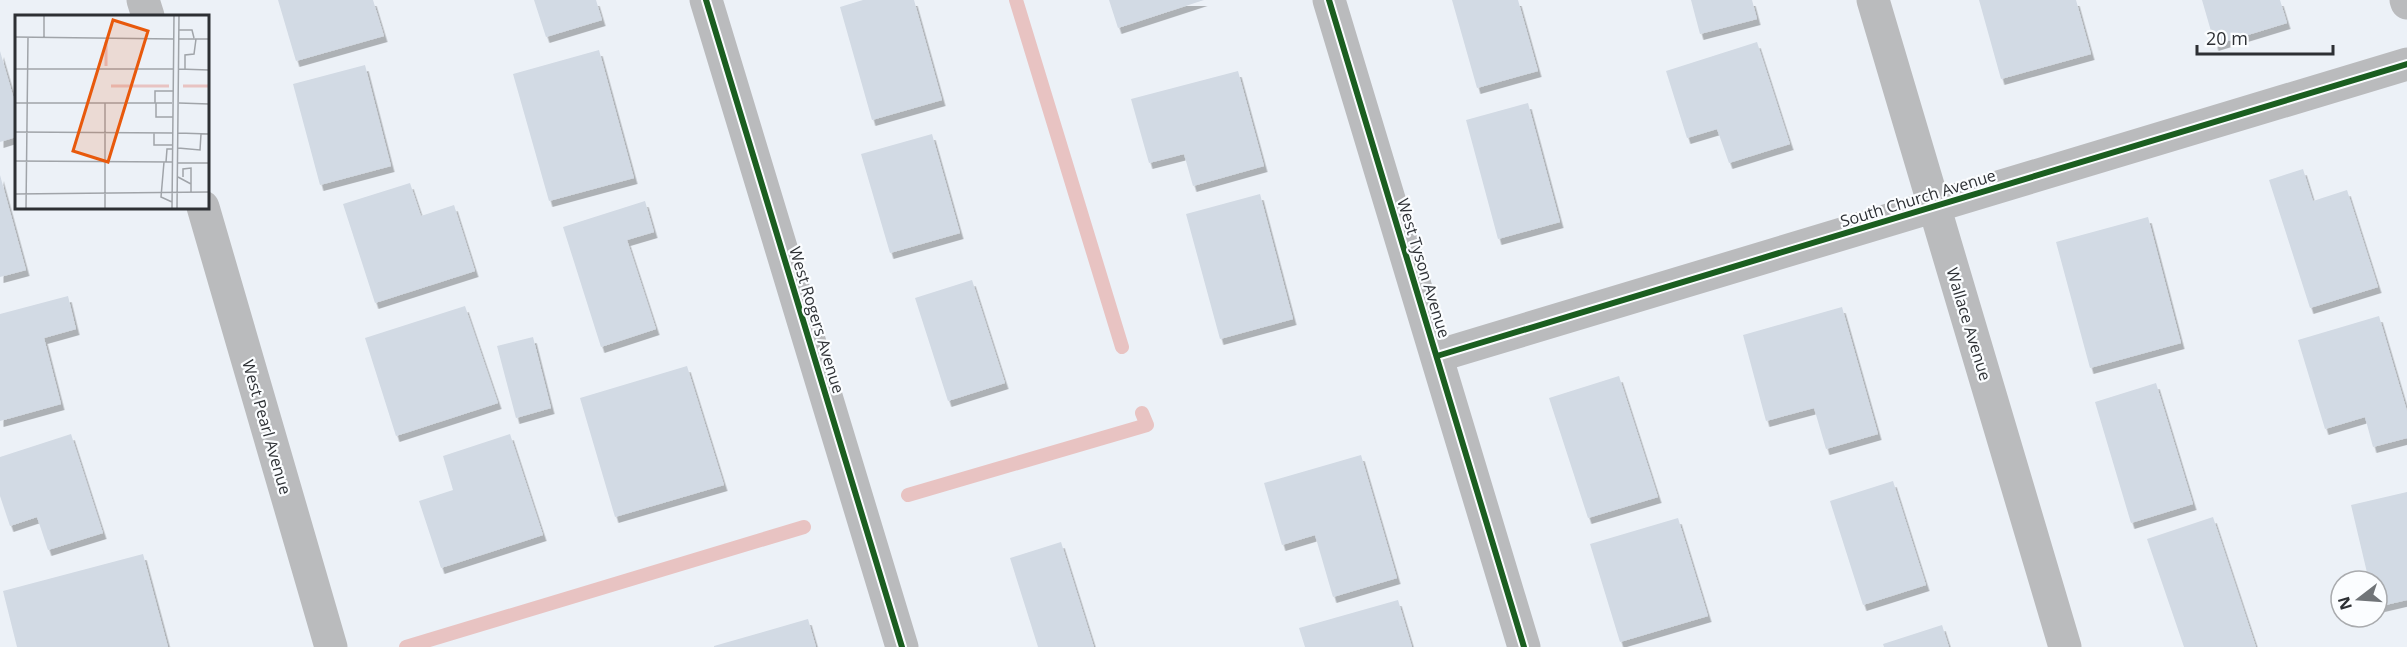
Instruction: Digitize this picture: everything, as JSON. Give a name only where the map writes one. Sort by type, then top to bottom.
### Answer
[{"type":"street","points":[[143,0],[148,15]]},
{"type":"street","name":"West Rogers Avenue","points":[[706,0],[902,647]]},
{"type":"street","name":"West Tyson Avenue","points":[[1329,0],[1524,647]]},
{"type":"street","name":"Wallace Avenue","points":[[1873,0],[2066,647]]},
{"type":"street","name":"South Church Avenue","points":[[1437,356],[2407,64]]},
{"type":"street","name":"West Pearl Avenue","points":[[203,208],[331,647]]},
{"type":"building","points":[[278,0],[373,0],[384,36],[296,61]]},
{"type":"building","points":[[534,0],[596,0],[602,20],[546,37]]},
{"type":"building","points":[[863,0],[914,0],[942,100],[872,120],[840,7]]},
{"type":"building","points":[[1109,0],[1204,0],[1118,28]]},
{"type":"building","points":[[1452,0],[1518,0],[1538,71],[1477,88]]},
{"type":"building","points":[[1691,0],[1752,0],[1757,19],[1700,34]]},
{"type":"building","points":[[1979,0],[2076,0],[2091,54],[2001,79]]},
{"type":"building","points":[[2202,0],[2280,0],[2287,23],[2215,45]]},
{"type":"building","points":[[1757,42],[1790,144],[1729,163],[1717,129],[1687,138],[1666,71]]},
{"type":"building","points":[[599,50],[634,178],[549,201],[513,74]]},
{"type":"building","points":[[0,51],[15,103],[15,137],[0,142]]},
{"type":"building","points":[[365,65],[391,166],[320,185],[293,84]]},
{"type":"building","points":[[1238,71],[1264,166],[1193,186],[1184,154],[1149,163],[1131,99]]},
{"type":"building","points":[[1528,103],[1560,222],[1498,239],[1466,120]]},
{"type":"building","points":[[932,134],[960,233],[890,253],[861,154]]},
{"type":"building","points":[[2303,169],[2313,201],[2347,190],[2378,287],[2310,308],[2269,180]]},
{"type":"building","points":[[0,175],[26,270],[0,277]]},
{"type":"building","points":[[410,183],[421,216],[454,205],[475,271],[375,303],[343,204]]},
{"type":"building","points":[[1260,194],[1293,319],[1220,339],[1186,214]]},
{"type":"building","points":[[645,201],[654,232],[627,240],[656,329],[601,347],[563,227]]},
{"type":"building","points":[[2148,217],[2181,343],[2090,368],[2056,242]]},
{"type":"building","points":[[972,280],[1005,383],[948,401],[915,298]]},
{"type":"building","points":[[68,296],[76,329],[44,338],[61,404],[0,421],[0,314]]},
{"type":"building","points":[[465,306],[498,403],[396,436],[365,338]]},
{"type":"building","points":[[1842,307],[1878,434],[1826,449],[1814,408],[1766,421],[1743,335]]},
{"type":"building","points":[[2379,316],[2407,411],[2407,438],[2373,447],[2365,417],[2325,429],[2298,340]]},
{"type":"building","points":[[533,337],[551,408],[516,418],[497,346]]},
{"type":"building","points":[[687,366],[724,485],[615,517],[580,398]]},
{"type":"building","points":[[1619,376],[1658,497],[1588,518],[1549,398]]},
{"type":"building","points":[[2156,383],[2193,504],[2131,523],[2095,402]]},
{"type":"building","points":[[71,434],[103,533],[48,550],[37,517],[10,526],[0,496],[0,457]]},
{"type":"building","points":[[510,434],[543,535],[441,568],[419,501],[453,490],[443,456]]},
{"type":"building","points":[[1361,455],[1397,578],[1333,597],[1315,535],[1282,545],[1264,483]]},
{"type":"building","points":[[1893,481],[1926,585],[1863,605],[1830,501]]},
{"type":"building","points":[[2407,492],[2407,600],[2389,604],[2389,569],[2366,569],[2351,505]]},
{"type":"building","points":[[2213,517],[2256,647],[2184,647],[2147,539]]},
{"type":"building","points":[[1678,518],[1708,616],[1620,642],[1590,544]]},
{"type":"building","points":[[1061,542],[1094,647],[1038,647],[1010,558]]},
{"type":"building","points":[[143,554],[168,647],[17,647],[3,591]]},
{"type":"building","points":[[1398,600],[1412,647],[1305,647],[1299,628]]},
{"type":"building","points":[[808,619],[816,647],[714,647],[714,646]]},
{"type":"building","points":[[1942,625],[1949,647],[1884,647],[1883,644]]},
{"type":"waterway","points":[[1016,0],[1122,347]]},
{"type":"waterway","points":[[908,495],[1147,425],[1142,413]]},
{"type":"waterway","points":[[406,647],[804,527]]},
{"type":"cycle path","points":[[706,0],[902,647]]},
{"type":"cycle path","points":[[1329,0],[1524,647]]},
{"type":"cycle path","points":[[1437,356],[2407,64]]}]
